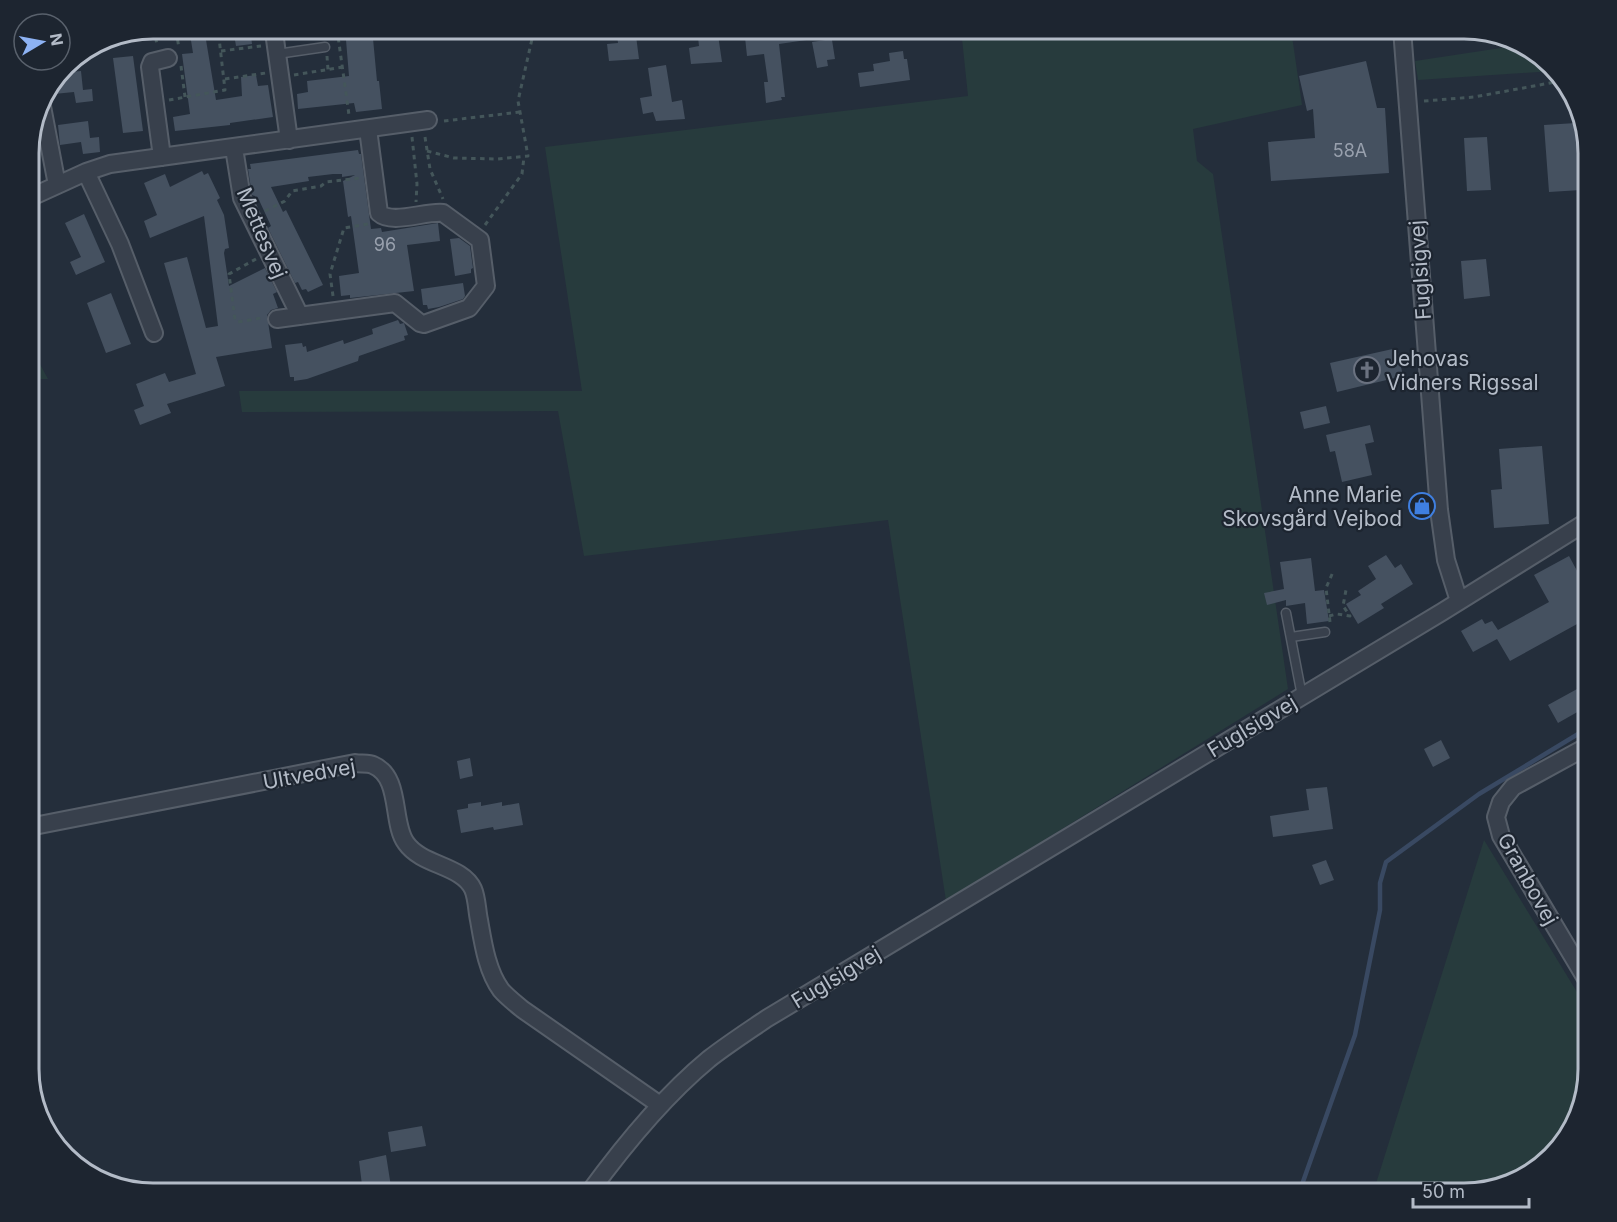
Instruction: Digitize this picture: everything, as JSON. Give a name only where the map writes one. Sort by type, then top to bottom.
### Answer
[{"type":"street","name":"Fuglsigvej","points":[[597,1183],[660,1106],[709,1059],[766,1019],[1459,601],[1446,560],[1439,510],[1403,39]]},
{"type":"street","points":[[277,55],[289,140]]},
{"type":"street","points":[[162,157],[151,64],[154,60],[168,58]]},
{"type":"street","points":[[45,120],[57,185]]},
{"type":"street","points":[[39,193],[110,164],[420,121]]},
{"type":"street","points":[[277,319],[395,303],[424,324],[464,311],[472,305],[486,286],[481,244],[477,236],[443,213],[390,218],[382,216],[377,208],[373,176],[360,130]]},
{"type":"street","name":"Mettesvej","points":[[234,148],[242,198],[300,316]]},
{"type":"street","points":[[86,172],[120,244],[154,333]]},
{"type":"street","points":[[1459,601],[1578,527]]},
{"type":"street","name":"Granbovej","points":[[1578,751],[1513,787],[1501,802],[1496,817],[1501,836],[1578,965]]},
{"type":"street","name":"Ultvedvej","points":[[39,825],[355,763],[373,765],[386,776],[394,792],[399,826],[405,842],[417,855],[460,874],[472,888],[484,948],[491,971],[501,990],[522,1009],[660,1106]]},
{"type":"lane","points":[[277,55],[325,48]]},
{"type":"lane","points":[[1286,613],[1302,696]]},
{"type":"lane","points":[[1290,637],[1325,632]]},
{"type":"path","points":[[155,102],[222,92],[226,87],[219,39]]},
{"type":"path","points":[[339,39],[343,68],[360,130]]},
{"type":"path","points":[[427,151],[454,158],[497,159],[528,156],[518,96],[532,39]]},
{"type":"path","points":[[221,51],[277,55],[343,68]]},
{"type":"path","points":[[225,78],[277,55]]},
{"type":"path","points":[[1407,103],[1474,97],[1553,83]]},
{"type":"path","points":[[420,121],[436,122],[520,112]]},
{"type":"path","points":[[420,121],[430,169],[443,199],[443,213]]},
{"type":"path","points":[[417,215],[416,166],[420,121]]},
{"type":"path","points":[[477,236],[522,174],[525,165],[524,157]]},
{"type":"path","points":[[252,218],[285,201],[292,191],[321,186],[326,182],[373,176]]},
{"type":"path","points":[[335,311],[330,274],[344,228],[376,222],[382,216]]},
{"type":"path","points":[[269,253],[229,274],[237,321],[274,316],[277,319]]},
{"type":"path","points":[[1325,632],[1330,623],[1326,588],[1333,572]]},
{"type":"path","points":[[1329,616],[1337,614],[1350,616],[1343,606],[1346,590]]},
{"type":"green space","points":[[962,39],[1292,39],[1302,105],[1193,129],[1197,161],[1213,174],[1288,689],[946,901],[888,520],[584,556],[558,411],[242,412],[239,391],[582,391],[545,147],[968,96]]},
{"type":"green space","points":[[1505,47],[1527,58],[1543,72],[1418,80],[1415,61]]},
{"type":"green space","points":[[39,362],[48,379],[39,379]]},
{"type":"green space","points":[[1484,840],[1578,994],[1578,1069],[1572,1105],[1563,1126],[1544,1149],[1527,1164],[1500,1177],[1464,1183],[1376,1183]]},
{"type":"building","points":[[191,39],[206,39],[216,100],[242,96],[241,77],[256,75],[258,86],[268,85],[273,117],[230,123],[230,125],[175,131],[173,117],[190,114],[182,54],[193,53]]},
{"type":"building","points":[[235,39],[251,39],[252,44],[236,46]]},
{"type":"building","points":[[346,39],[373,39],[382,109],[356,112],[354,103],[298,109],[297,94],[308,92],[307,81],[349,76]]},
{"type":"building","points":[[617,39],[636,39],[639,59],[609,61],[607,44],[618,43]]},
{"type":"building","points":[[698,39],[719,39],[722,62],[691,64],[689,48],[699,46]]},
{"type":"building","points":[[745,39],[813,39],[779,44],[785,97],[781,97],[782,100],[766,103],[764,82],[768,82],[764,54],[747,56]]},
{"type":"building","points":[[832,40],[835,59],[827,60],[828,66],[817,68],[812,42]]},
{"type":"building","points":[[903,51],[904,59],[907,59],[910,80],[860,87],[858,73],[874,71],[873,64],[890,61],[889,53]]},
{"type":"building","points":[[133,56],[143,131],[123,133],[113,58]]},
{"type":"building","points":[[1366,61],[1377,108],[1385,108],[1389,173],[1271,181],[1268,142],[1315,138],[1313,109],[1307,111],[1299,76]]},
{"type":"building","points":[[666,65],[672,102],[682,100],[685,119],[656,121],[653,112],[643,114],[640,98],[652,96],[648,68]]},
{"type":"building","points":[[81,71],[83,90],[92,89],[93,101],[76,103],[74,92],[55,94],[73,73]]},
{"type":"building","points":[[88,121],[90,138],[99,137],[100,152],[83,154],[81,142],[60,145],[58,125]]},
{"type":"building","points":[[1574,123],[1578,153],[1578,190],[1549,192],[1544,125]]},
{"type":"building","points":[[1487,137],[1491,190],[1467,191],[1464,138]]},
{"type":"building","points":[[358,150],[361,154],[371,229],[381,228],[382,232],[438,223],[440,241],[407,245],[414,291],[350,298],[350,295],[341,296],[339,276],[359,273],[351,216],[348,217],[343,181],[355,175],[342,177],[342,174],[333,174],[308,177],[309,181],[271,187],[283,212],[286,210],[323,285],[308,292],[306,289],[302,290],[298,282],[295,283],[268,228],[271,226],[259,200],[256,201],[255,196],[252,195],[248,169],[251,169],[250,164]]},
{"type":"building","points":[[202,171],[204,175],[208,173],[220,198],[217,200],[224,215],[229,248],[225,249],[224,253],[229,286],[265,268],[277,292],[273,294],[278,308],[271,310],[267,315],[272,348],[216,357],[225,386],[167,404],[171,413],[140,425],[134,410],[144,406],[136,384],[165,373],[169,382],[196,374],[164,263],[187,257],[206,328],[218,326],[204,216],[150,238],[144,221],[157,215],[144,183],[165,174],[170,187]]},
{"type":"building","points":[[84,214],[105,262],[76,275],[70,262],[81,257],[65,223]]},
{"type":"building","points":[[459,238],[470,246],[473,268],[471,273],[455,276],[450,239]]},
{"type":"building","points":[[1486,259],[1490,296],[1464,299],[1461,261]]},
{"type":"building","points":[[463,283],[465,296],[463,299],[428,309],[427,305],[423,305],[421,289]]},
{"type":"building","points":[[111,293],[131,344],[106,353],[87,303]]},
{"type":"building","points":[[398,320],[400,324],[404,323],[408,335],[404,336],[405,340],[359,356],[358,361],[307,379],[294,381],[294,377],[290,377],[285,345],[302,343],[303,347],[306,346],[307,352],[343,340],[344,344],[373,334],[372,329]]},
{"type":"building","name":"Jehovas Vidners Rigssal","points":[[1397,348],[1403,376],[1337,392],[1330,363]]},
{"type":"building","points":[[1326,406],[1330,423],[1304,429],[1300,412]]},
{"type":"building","points":[[1370,425],[1374,442],[1365,444],[1372,475],[1342,482],[1335,451],[1330,452],[1326,435]]},
{"type":"building","points":[[1542,446],[1549,524],[1494,528],[1491,490],[1502,489],[1499,449]]},
{"type":"building","points":[[1386,555],[1395,568],[1401,564],[1413,584],[1381,604],[1384,608],[1358,624],[1346,604],[1361,595],[1358,591],[1376,579],[1368,566]]},
{"type":"building","points":[[1569,556],[1578,573],[1578,624],[1510,661],[1497,639],[1473,652],[1461,631],[1482,619],[1485,624],[1492,621],[1498,630],[1549,602],[1534,575]]},
{"type":"building","points":[[1311,558],[1315,591],[1324,590],[1329,621],[1307,624],[1305,603],[1286,606],[1286,600],[1267,605],[1264,593],[1284,589],[1280,562]]},
{"type":"building","points":[[1578,688],[1578,712],[1558,723],[1548,705]]},
{"type":"building","points":[[1441,740],[1450,758],[1433,767],[1424,749]]},
{"type":"building","points":[[470,758],[473,776],[460,779],[457,761]]},
{"type":"building","points":[[1327,787],[1333,829],[1273,837],[1270,816],[1309,810],[1306,789]]},
{"type":"building","points":[[481,802],[481,806],[502,802],[502,806],[519,803],[523,825],[494,830],[493,827],[461,833],[457,810],[468,808],[468,804]]},
{"type":"building","points":[[1326,860],[1334,880],[1320,885],[1312,865]]},
{"type":"building","points":[[422,1126],[426,1146],[391,1152],[388,1132]]},
{"type":"building","points":[[386,1155],[390,1183],[362,1183],[359,1161]]},
{"type":"waterway","points":[[1303,1183],[1355,1035],[1380,910],[1380,883],[1386,862],[1479,794],[1578,734]]},
{"type":"place","name":"Jehovas Vidners Rigssal","points":[[1367,370]]},
{"type":"place","name":"Anne Marie Skovsgård Vejbod","points":[[1422,506]]}]
